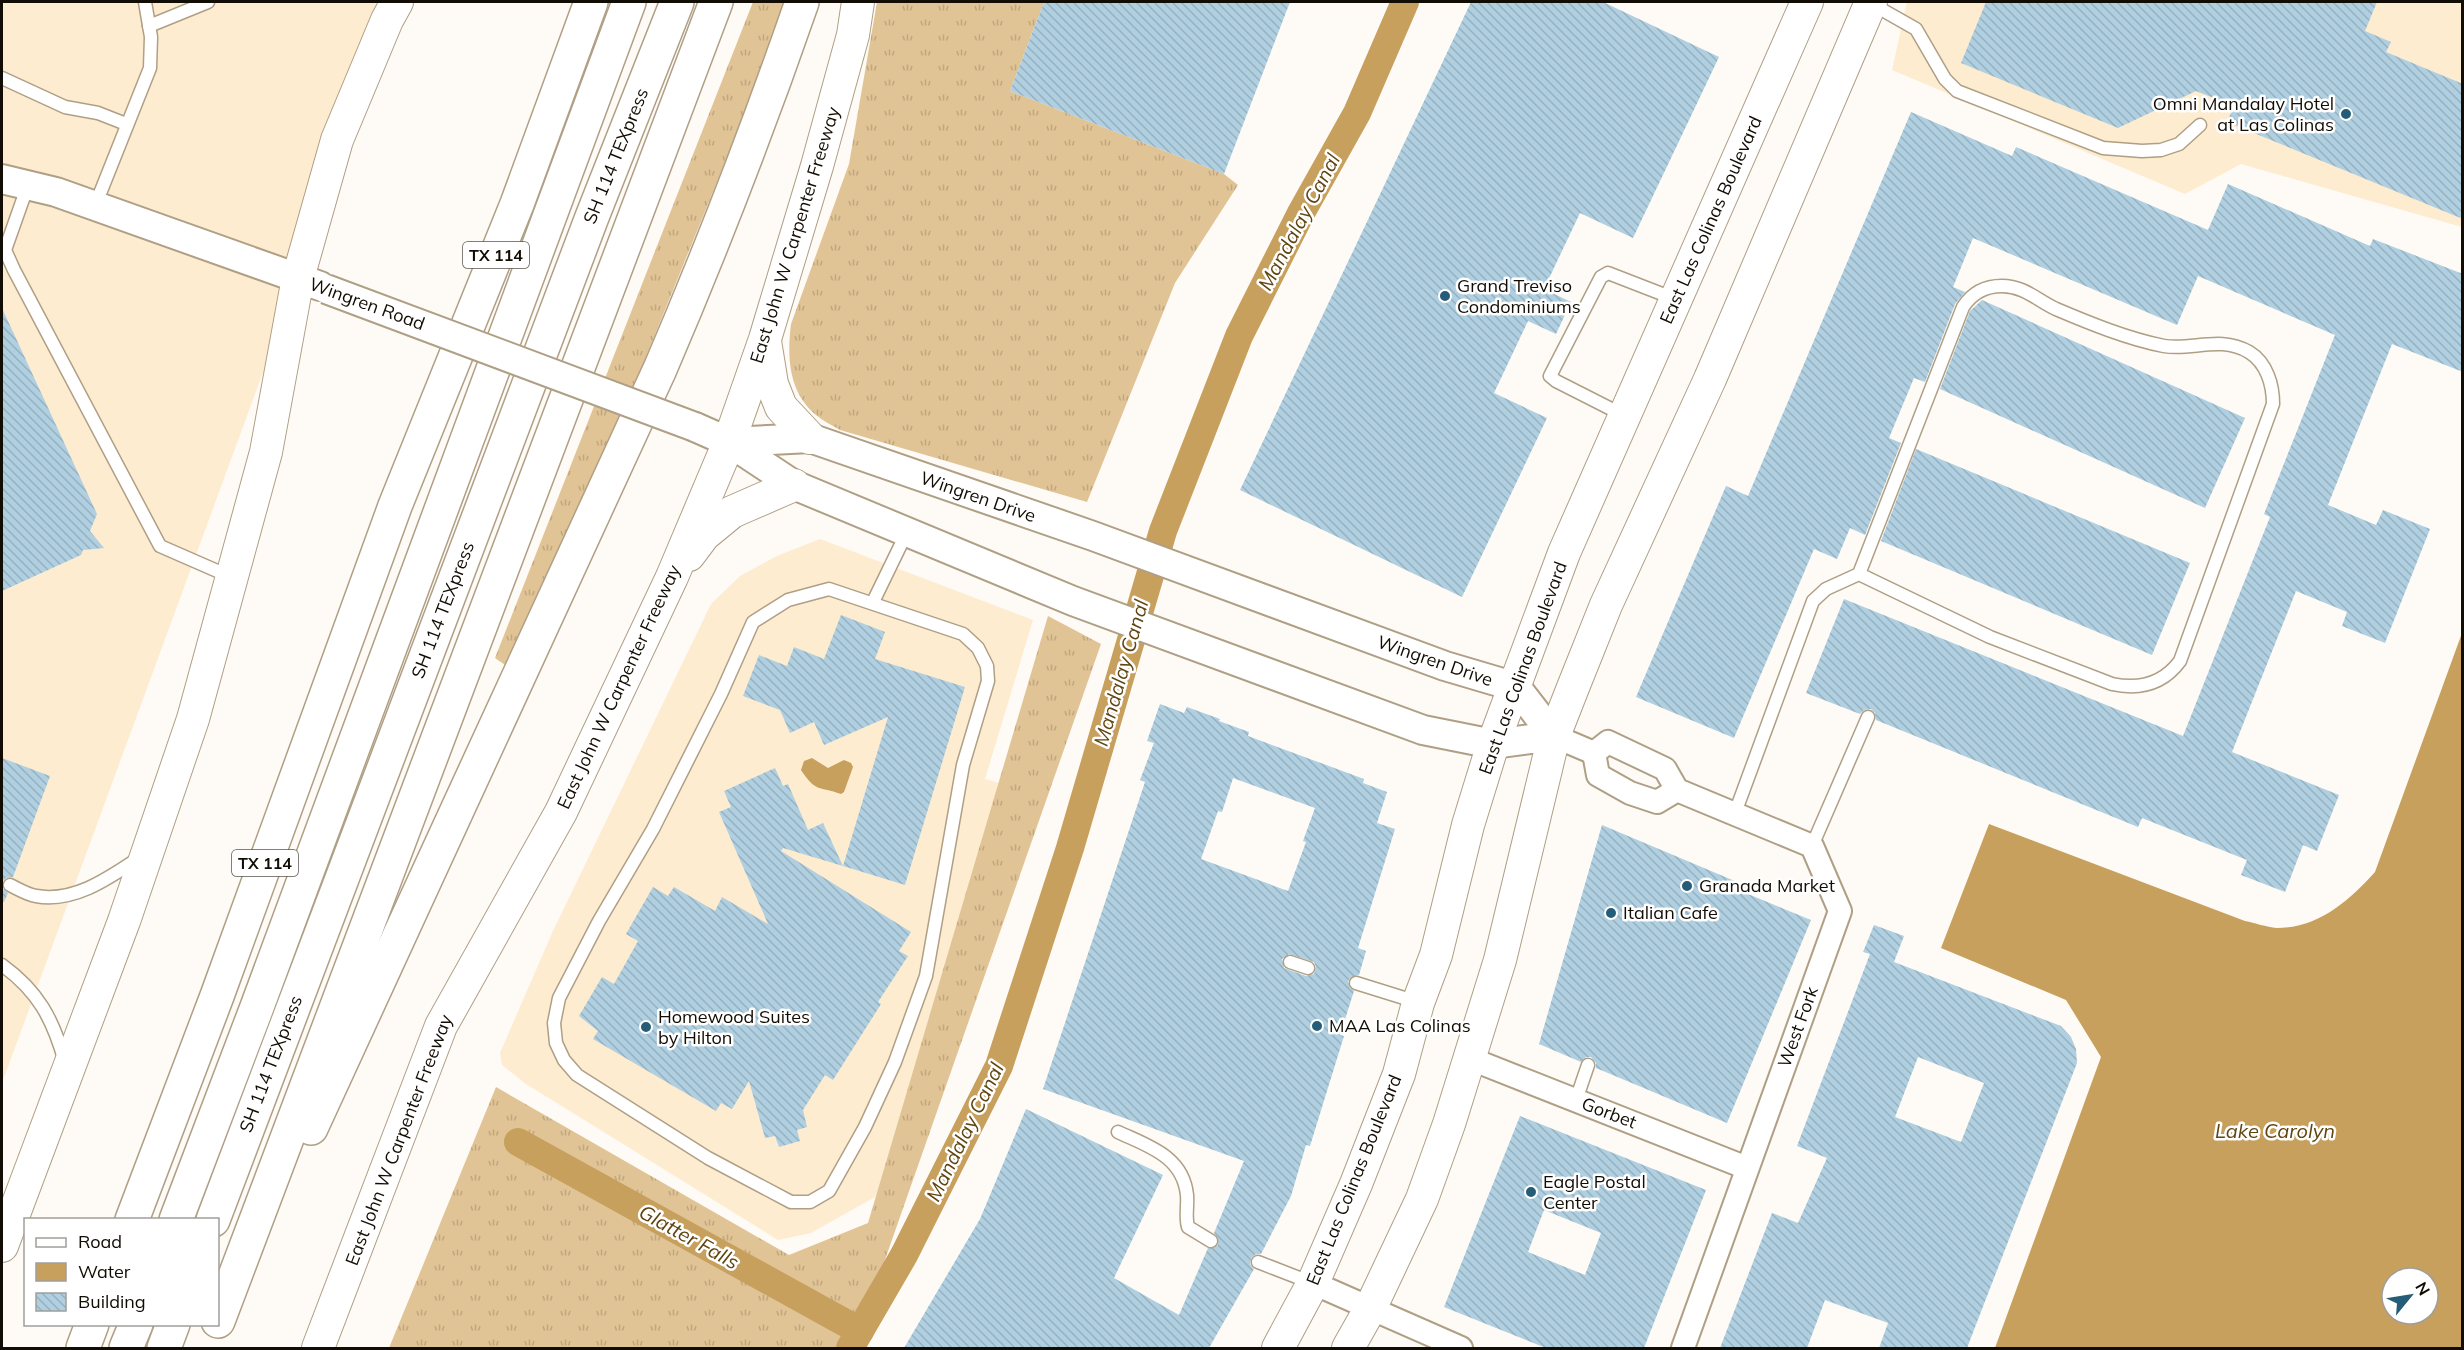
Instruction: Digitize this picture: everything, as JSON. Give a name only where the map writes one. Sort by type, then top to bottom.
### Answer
[{"type":"highway","name":"TX 114","points":[[133,1218],[218,996],[395,506],[517,204],[591,2]]},
{"type":"highway","name":"SH 114 TEXpress","points":[[177,1218],[629,2]]},
{"type":"highway","name":"SH 114 TEXpress","points":[[214,1218],[592,217],[677,2]]},
{"type":"highway","points":[[219,1318],[716,2]]},
{"type":"highway","points":[[270,1182],[312,1127],[660,369],[696,285],[775,80],[802,2]]},
{"type":"highway","points":[[83,1348],[91,1326]]},
{"type":"highway","points":[[126,1348],[134,1326]]},
{"type":"highway","points":[[164,1348],[172,1326]]},
{"type":"highway","points":[[207,1348],[216,1326]]},
{"type":"main road","points":[[2,1246],[148,852],[193,719],[312,284],[338,140],[387,20],[397,2]]},
{"type":"main road","name":"East John W Carpenter Freeway","points":[[318,1348],[441,1026],[561,812],[672,577],[729,442],[765,339],[847,57],[858,2]]},
{"type":"main road","name":"East Las Colinas Boulevard","points":[[1278,1348],[1313,1283],[1356,1184],[1399,1074],[1418,1003],[1436,955],[1468,825],[1493,744],[1564,553],[1808,2]]},
{"type":"main road","points":[[1348,1348],[1370,1309],[1422,1199],[1471,1059],[1500,960],[1554,736],[1606,605],[1710,379],[1870,2]]},
{"type":"main road","points":[[765,339],[772,384],[781,406],[810,438]]},
{"type":"main road","points":[[672,577],[704,535],[732,512],[794,486]]},
{"type":"street","name":"Wingren Road","points":[[15,182],[56,192],[312,284],[695,427],[729,442]]},
{"type":"street","name":"Wingren Drive","points":[[729,442],[810,438],[1093,536],[1444,666],[1516,687],[1554,736]]},
{"type":"street","points":[[729,442],[794,486],[1073,601],[1423,730],[1493,744],[1554,736],[1594,753]]},
{"type":"street","points":[[1594,753],[1608,742],[1665,770],[1677,790],[1812,846]]},
{"type":"street","points":[[1594,753],[1598,775],[1630,793],[1657,802],[1677,790]]},
{"type":"street","name":"West Fork","points":[[1683,1348],[1840,910],[1812,846]]},
{"type":"street","name":"Gorbet","points":[[1471,1059],[1748,1168]]},
{"type":"street","points":[[1313,1283],[1461,1348]]},
{"type":"lane","points":[[95,206],[150,68],[151,37],[145,2]]},
{"type":"lane","points":[[149,26],[208,2]]},
{"type":"lane","points":[[1870,2],[1916,29],[1925,40],[1945,79],[1957,91],[2103,148],[2161,150],[2179,144],[2200,125]]},
{"type":"lane","points":[[2,78],[65,107],[98,113],[126,124]]},
{"type":"lane","points":[[15,182],[5,250],[8,268],[160,546],[232,578]]},
{"type":"lane","points":[[1625,416],[1550,376],[1601,277],[1608,273],[1676,300]]},
{"type":"lane","points":[[1735,813],[1813,601],[1826,589],[1859,574],[1964,307],[1974,294],[1987,287],[2003,286],[2019,289],[2036,296],[2053,308],[2123,334],[2166,346],[2207,343],[2241,349],[2260,361],[2267,374],[2273,388],[2273,404],[2180,662],[2173,671],[2158,682],[2126,687],[2112,684],[1990,637],[1859,574]]},
{"type":"lane","points":[[873,602],[907,532]]},
{"type":"lane","points":[[829,589],[873,602],[963,634],[978,648],[987,666],[988,681],[963,765],[926,976],[895,1062],[866,1127],[829,1191],[810,1203],[791,1202],[708,1158],[577,1075],[564,1060],[556,1043],[554,1023],[559,998],[599,921],[653,830],[721,694],[753,621],[788,600],[829,589]]},
{"type":"lane","points":[[1812,846],[1868,717]]},
{"type":"lane","points":[[10,885],[36,896],[69,896],[105,880],[148,852]]},
{"type":"lane","points":[[1290,962],[1308,968]]},
{"type":"lane","points":[[2,965],[18,976],[42,1005],[56,1031],[67,1071]]},
{"type":"lane","points":[[1356,983],[1418,1003]]},
{"type":"lane","points":[[1576,1100],[1588,1065]]},
{"type":"lane","points":[[1118,1132],[1164,1154],[1174,1162],[1183,1177],[1188,1227],[1211,1241]]},
{"type":"lane","points":[[1258,1262],[1313,1283]]},
{"type":"shaded area","points":[[2,2],[399,2],[2,1083]]},
{"type":"shaded area","name":"Omni Mandalay Hotel at Las Colinas","points":[[1907,2],[2462,2],[2462,227],[2241,164],[2185,194],[1892,70]]},
{"type":"shaded area","points":[[820,539],[1033,620],[985,779],[1003,784],[920,1109],[875,1197],[811,1233],[778,1240],[526,1084],[502,1065],[500,1053],[553,931],[711,604],[740,576],[777,556]]},
{"type":"green space","points":[[753,2],[790,2],[589,497],[508,667],[495,658]]},
{"type":"green space","points":[[877,2],[1044,2],[1010,91],[1224,174],[1238,185],[1175,283],[1087,502],[840,430],[819,417],[807,406],[795,385],[789,348],[791,324],[849,164]]},
{"type":"green space","points":[[1048,616],[1101,644],[860,1331],[851,1348],[389,1348],[496,1087],[789,1255],[868,1223]]},
{"type":"water","name":"Lake Carolyn","points":[[2462,633],[2462,1348],[1995,1348],[2101,1057],[2066,1000],[1941,948],[1989,824],[2245,921],[2277,928],[2292,927],[2319,918],[2332,911],[2375,872]]},
{"type":"water","points":[[812,758],[828,768],[844,760],[851,763],[853,767],[844,792],[841,794],[823,789],[810,782],[801,770],[804,761]]},
{"type":"building","points":[[1044,2],[1290,2],[1224,174],[1010,91]]},
{"type":"building","name":"Grand Treviso Condominiums","points":[[1471,2],[1603,2],[1719,57],[1633,238],[1580,213],[1544,289],[1571,302],[1556,334],[1528,321],[1494,393],[1547,418],[1462,597],[1240,490]]},
{"type":"building","name":"Omni Mandalay Hotel at Las Colinas","points":[[1986,2],[2377,2],[2365,31],[2391,42],[2386,52],[2463,84],[2463,219],[2227,122],[2234,106],[2196,91],[2118,128],[1961,63]]},
{"type":"building","points":[[1911,112],[2012,156],[2016,147],[2208,230],[2228,184],[2370,246],[2373,239],[2463,274],[2463,372],[2392,344],[2328,505],[2376,525],[2383,510],[2430,529],[2385,643],[2342,626],[2347,612],[2296,591],[2232,752],[2339,795],[2317,851],[2303,845],[2285,892],[2241,875],[2247,860],[2142,818],[2138,827],[1876,720],[1875,713],[1871,709],[1864,710],[1860,714],[1806,693],[1844,599],[2183,736],[2270,517],[2264,514],[2335,335],[2198,276],[2177,325],[1973,238],[1953,287],[1965,292],[1955,304],[1925,382],[1914,378],[1889,438],[1901,443],[1865,535],[1850,528],[1837,559],[1814,549],[1734,738],[1636,697],[1726,486],[1748,496]]},
{"type":"building","points":[[1982,300],[2245,418],[2205,508],[1940,389],[1970,311]]},
{"type":"building","points":[[2,308],[97,514],[90,531],[104,548],[83,550],[81,555],[2,591]]},
{"type":"building","points":[[1916,449],[2190,563],[2152,655],[1881,541]]},
{"type":"building","points":[[841,615],[885,632],[875,659],[965,687],[905,885],[843,866],[888,717],[824,745],[814,722],[790,733],[780,710],[743,696],[759,655],[787,666],[794,647],[824,659]]},
{"type":"building","name":"MAA Las Colinas","points":[[1160,704],[1184,713],[1187,707],[1249,732],[1248,736],[1364,779],[1363,783],[1387,792],[1377,823],[1395,829],[1358,948],[1366,951],[1359,975],[1351,977],[1348,981],[1350,988],[1354,991],[1340,1035],[1344,1036],[1310,1146],[1306,1145],[1291,1196],[1261,1254],[1256,1254],[1251,1258],[1250,1264],[1254,1269],[1209,1348],[904,1348],[980,1219],[1026,1109],[1163,1175],[1114,1278],[1179,1315],[1208,1248],[1218,1245],[1218,1238],[1214,1233],[1244,1161],[1043,1089],[1145,782],[1140,780],[1154,743],[1147,741]],"holes":[[[1233,778],[1315,808],[1303,841],[1306,842],[1288,891],[1201,859],[1218,811],[1222,812]],[[1289,954],[1314,962],[1316,967],[1314,974],[1306,976],[1284,968],[1282,959]]]},
{"type":"building","points":[[2,758],[50,776],[13,877],[6,878],[2,882]]},
{"type":"building","points":[[775,768],[783,786],[788,784],[808,830],[823,823],[843,866],[783,848],[781,851],[911,932],[899,951],[908,956],[878,1002],[881,1004],[833,1080],[825,1075],[803,1110],[807,1127],[797,1130],[800,1141],[779,1147],[775,1136],[765,1138],[749,1081],[732,1109],[721,1103],[716,1111],[593,1039],[598,1031],[579,1016],[602,977],[614,984],[638,941],[626,934],[653,887],[668,896],[674,887],[715,911],[722,897],[768,924],[719,812],[731,807],[724,791]]},
{"type":"building","points":[[1602,825],[1749,887],[1748,894],[1811,920],[1727,1123],[1596,1068],[1596,1063],[1591,1057],[1586,1057],[1581,1062],[1539,1044]]},
{"type":"building","points":[[2,882],[3,889],[8,893],[4,902],[2,902]]},
{"type":"building","points":[[1874,925],[1904,936],[1894,962],[2061,1026],[2071,1037],[2076,1049],[2077,1063],[1967,1348],[1879,1348],[1888,1323],[1825,1300],[1807,1348],[1720,1348],[1772,1213],[1798,1223],[1827,1158],[1797,1146],[1870,954],[1863,952]],"holes":[[[1918,1057],[1984,1083],[1961,1142],[1895,1117]]]},
{"type":"building","points":[[1520,1116],[1706,1190],[1644,1348],[1546,1348],[1444,1307]],"holes":[[[1544,1210],[1601,1233],[1585,1275],[1528,1252]]]},
{"type":"waterway","name":"Mandalay Canal","points":[[850,1348],[904,1255],[999,1066],[1070,848],[1163,531],[1239,336],[1301,213],[1357,113],[1405,2]]},
{"type":"waterway","name":"Glatter Falls","points":[[518,1142],[860,1331]]},
{"type":"place","name":"Omni Mandalay Hotel at Las Colinas","points":[[2346,114]]},
{"type":"place","name":"Grand Treviso Condominiums","points":[[1445,296]]},
{"type":"place","name":"Granada Market","points":[[1687,886]]},
{"type":"place","name":"Italian Cafe","points":[[1611,913]]},
{"type":"place","name":"MAA Las Colinas","points":[[1317,1026]]},
{"type":"place","name":"Homewood Suites by Hilton","points":[[646,1027]]},
{"type":"place","name":"Eagle Postal Center","points":[[1531,1192]]}]
